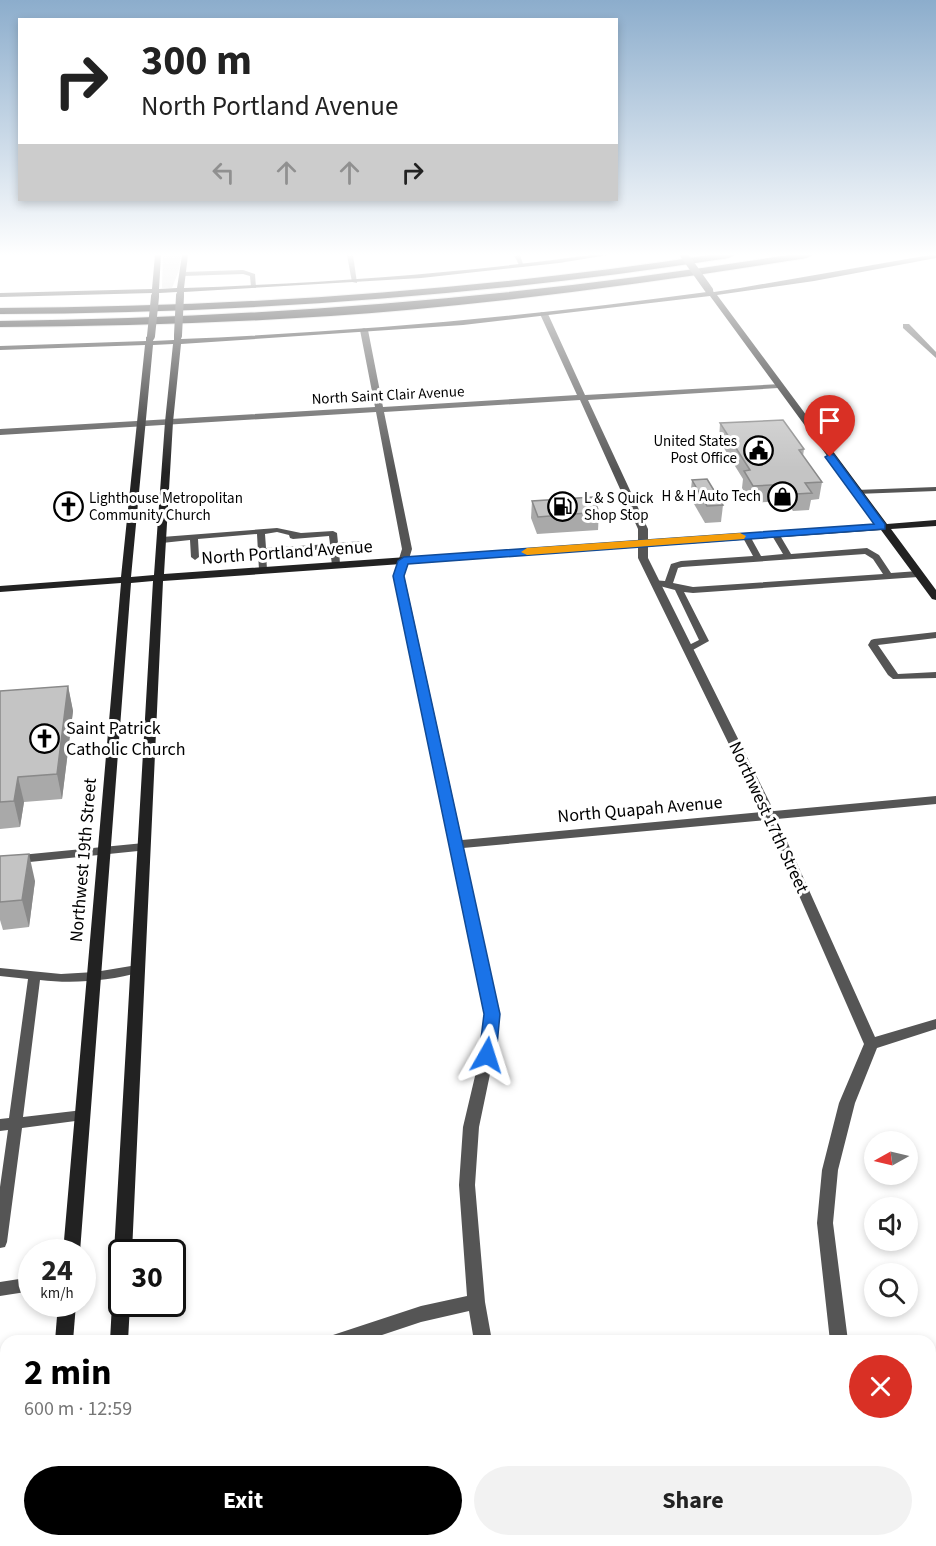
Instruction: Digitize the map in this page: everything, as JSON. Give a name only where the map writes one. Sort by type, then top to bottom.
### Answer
[{"type":"street","name":"Northwest 19th Street","points":[[72,1239],[126,580],[151,327]]},
{"type":"street","points":[[124,1239],[158,578],[178,327]]},
{"type":"street","points":[[0,348],[396,327]]},
{"type":"street","name":"Northwest 17th Street","points":[[550,327],[643,529],[643,558],[770,816],[871,1044]]},
{"type":"street","points":[[736,327],[936,597]]},
{"type":"street","points":[[907,327],[934,352]]},
{"type":"street","points":[[364,330],[408,549],[399,576],[492,1014],[487,1055],[471,1127],[467,1185],[476,1302],[482,1335]]},
{"type":"street","name":"North Saint Clair Avenue","points":[[0,432],[778,386]]},
{"type":"street","name":"North Portland Avenue","points":[[0,589],[936,523]]},
{"type":"street","name":"North Quapah Avenue","points":[[456,844],[936,800]]},
{"type":"street","points":[[838,1335],[825,1222],[830,1170],[846,1103],[871,1044],[936,1024]]},
{"type":"street","points":[[357,1335],[421,1314],[476,1302]]},
{"type":"street","points":[[64,1335],[66,1317]]},
{"type":"street","points":[[119,1335],[120,1317]]},
{"type":"lane","points":[[856,492],[936,489]]},
{"type":"lane","points":[[162,540],[265,536],[277,530],[300,535]]},
{"type":"lane","points":[[281,536],[333,533],[336,565]]},
{"type":"lane","points":[[775,534],[788,556]]},
{"type":"lane","points":[[263,570],[265,536]]},
{"type":"lane","points":[[746,536],[758,558]]},
{"type":"lane","points":[[194,537],[195,557]]},
{"type":"lane","points":[[263,551],[362,544]]},
{"type":"lane","points":[[669,583],[674,566],[867,551],[876,557],[889,576]]},
{"type":"lane","points":[[679,590],[918,574]]},
{"type":"lane","points":[[655,582],[669,583],[679,590],[704,641],[688,650]]},
{"type":"lane","points":[[936,636],[884,640],[874,642],[873,645],[896,677],[936,675]]},
{"type":"lane","points":[[0,861],[144,847]]},
{"type":"lane","points":[[0,972],[61,978],[95,976],[137,969]]},
{"type":"lane","points":[[0,1242],[35,975]]},
{"type":"lane","points":[[0,1125],[83,1115]]},
{"type":"lane","points":[[0,1289],[18,1286]]},
{"type":"building","points":[[783,420],[804,449],[799,450],[822,482],[805,483],[812,493],[796,494],[789,484],[753,486],[744,471],[750,470],[720,423]]},
{"type":"building","points":[[707,479],[723,505],[707,506],[692,480]]},
{"type":"building","points":[[593,497],[599,512],[538,517],[532,501]]},
{"type":"building","points":[[68,686],[57,774],[18,777],[14,801],[0,802],[0,691]]},
{"type":"building","points":[[29,854],[22,900],[0,902],[0,856]]},
{"type":"slow traffic","points":[[527,552],[740,536]]},
{"type":"place","name":"United States Post Office","points":[[758,450]]},
{"type":"place","name":"H & H Auto Tech","points":[[782,496]]},
{"type":"place","name":"Lighthouse Metropolitan Community Church","points":[[68,507]]},
{"type":"place","name":"L & S Quick Shop Stop","points":[[563,507]]},
{"type":"place","name":"Saint Patrick Catholic Church","points":[[45,738]]},
{"type":"route","points":[[487,1055],[492,1014],[487,984],[399,576],[404,561],[882,526],[830,457]]}]
